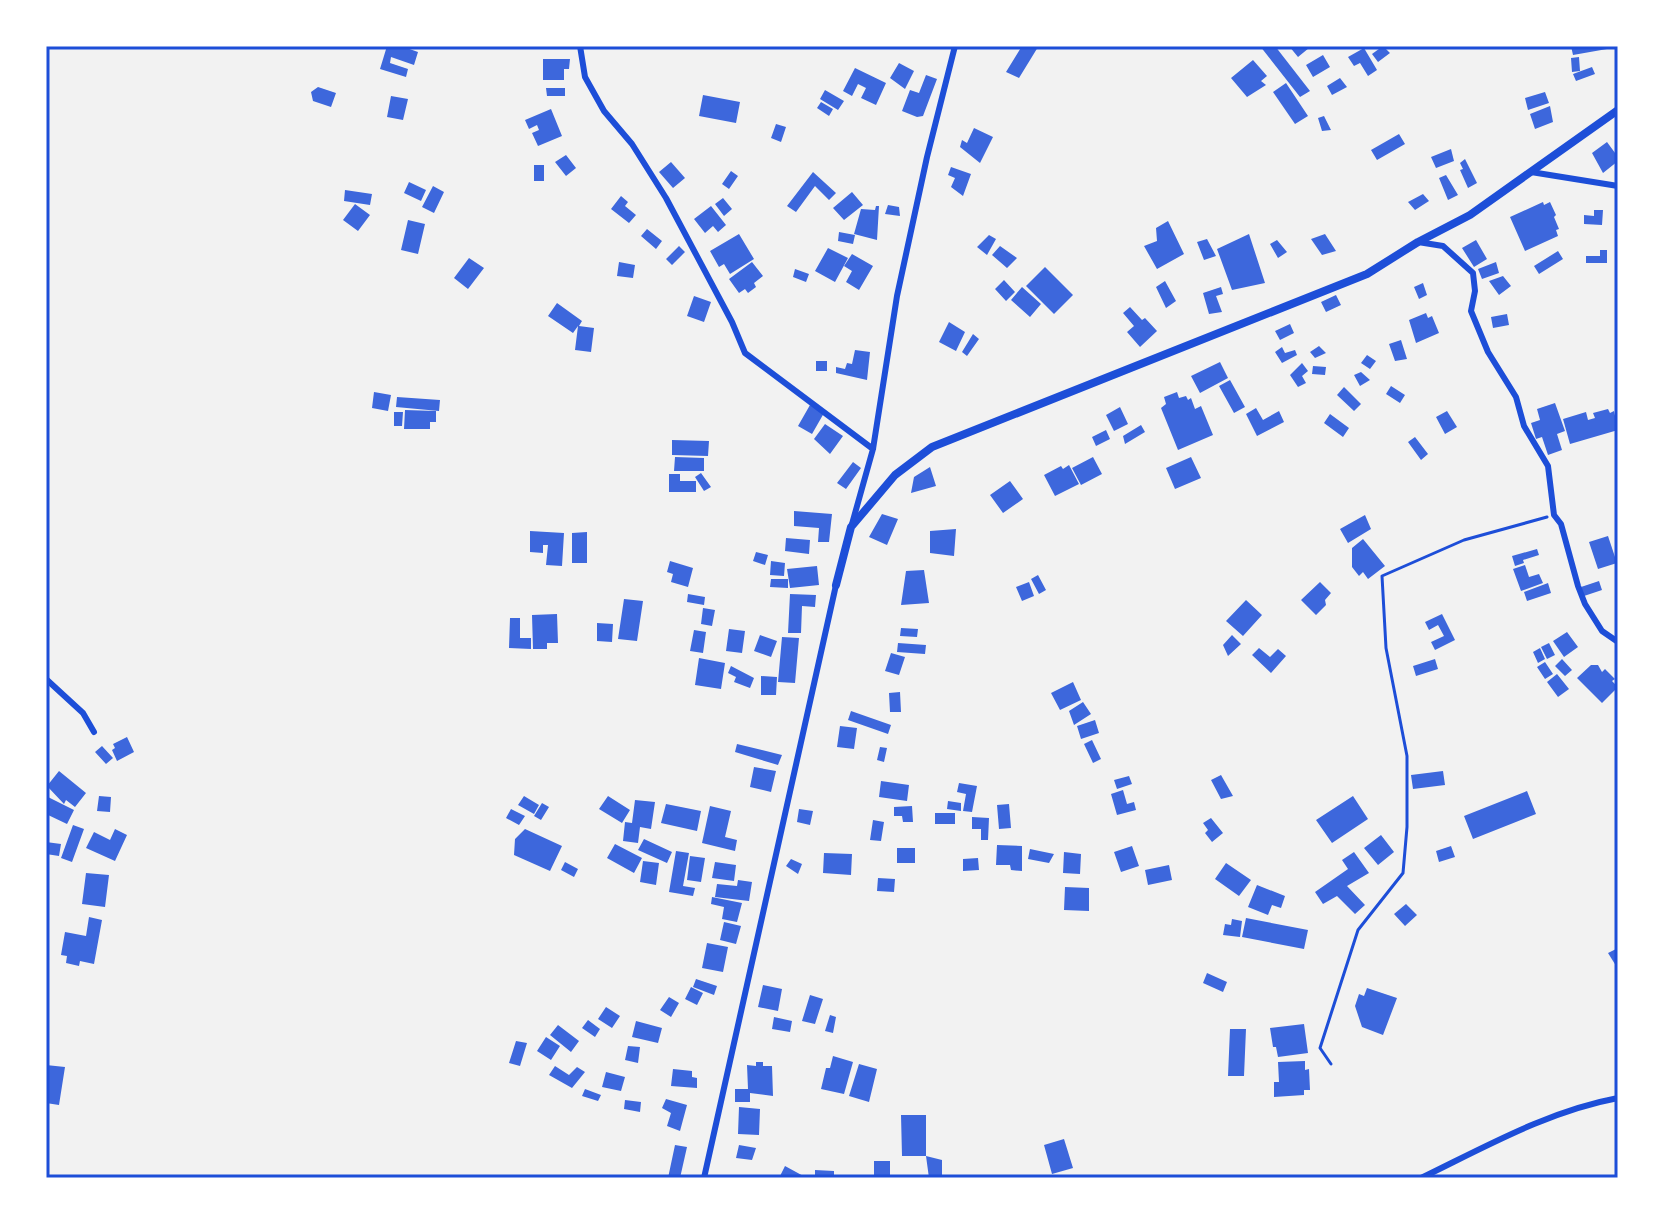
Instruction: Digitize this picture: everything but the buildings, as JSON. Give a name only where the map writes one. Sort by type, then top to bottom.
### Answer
[{"type":"street","points":[[580,46],[585,77],[604,111],[632,144],[666,198],[745,353],[873,449]]},
{"type":"street","points":[[704,1178],[836,585],[873,449],[897,296],[955,46]]},
{"type":"street","points":[[851,527],[895,475],[932,447],[1367,274],[1418,242],[1470,215],[1618,110]]},
{"type":"street","points":[[1530,172],[1618,186]]},
{"type":"street","points":[[1418,242],[1443,246],[1473,273],[1475,291],[1471,311],[1488,352],[1516,397],[1524,426],[1548,466],[1554,515],[1561,524],[1573,573],[1585,604],[1602,631],[1618,642]]},
{"type":"street","points":[[46,679],[83,713],[94,732]]},
{"type":"street","points":[[1421,1178],[1533,1124],[1584,1104],[1618,1098]]},
{"type":"path","points":[[1331,1064],[1320,1048],[1358,930],[1403,873],[1407,827],[1407,756],[1386,648],[1382,576],[1464,540],[1554,515]]}]
